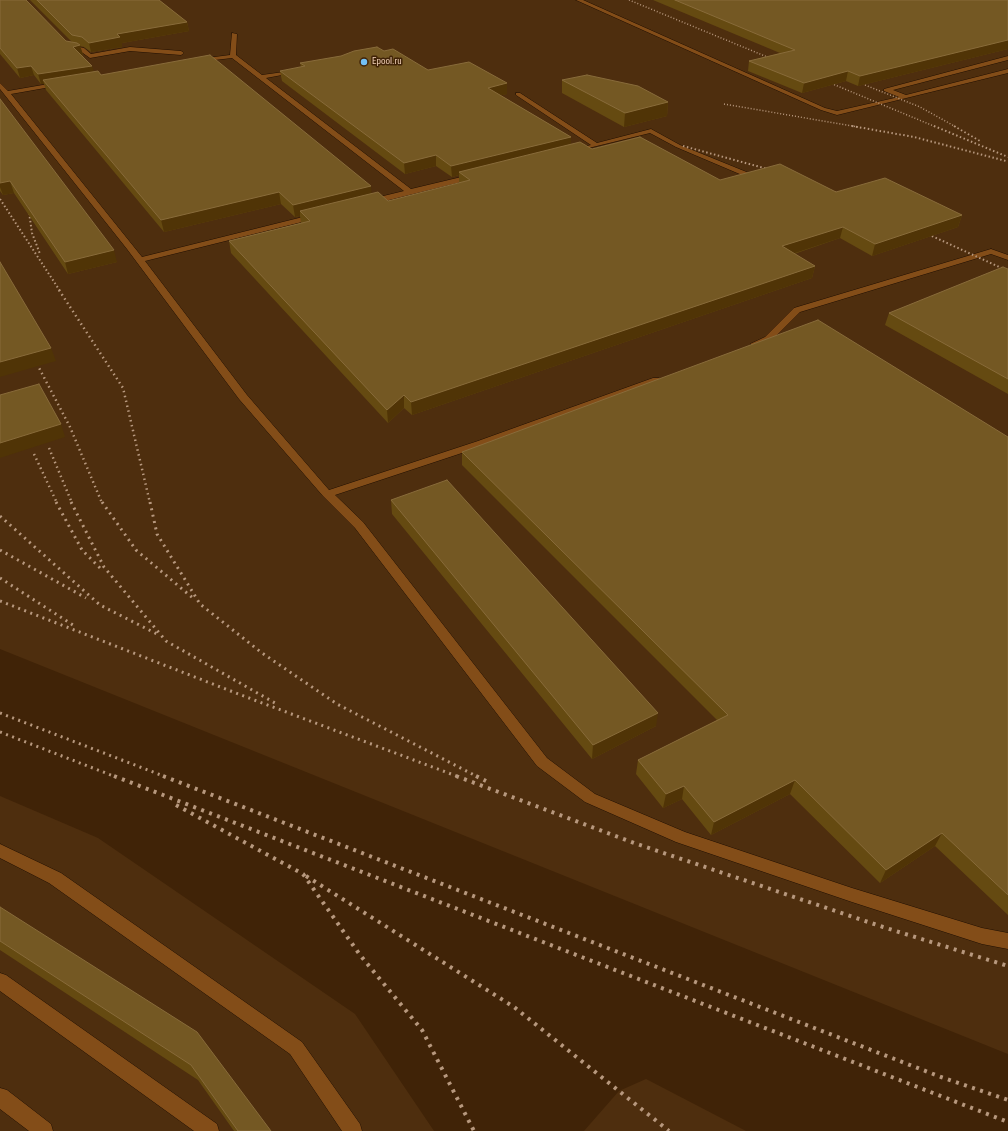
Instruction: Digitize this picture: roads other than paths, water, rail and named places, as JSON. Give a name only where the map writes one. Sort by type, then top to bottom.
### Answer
[{"type":"lane","points":[[579,0],[824,109],[837,113],[1008,71]]},
{"type":"lane","points":[[233,56],[234,34]]},
{"type":"lane","points":[[62,38],[72,48],[82,49],[90,56],[130,49],[181,53]]},
{"type":"lane","points":[[194,62],[233,56],[410,192]]},
{"type":"lane","points":[[906,97],[886,90],[1008,58]]},
{"type":"lane","points":[[262,77],[304,70]]},
{"type":"lane","points":[[950,73],[971,80]]},
{"type":"lane","points":[[3,89],[69,82]]},
{"type":"lane","points":[[3,89],[140,260],[243,396],[327,494],[359,525],[542,762],[590,798],[696,842],[982,936],[1008,941]]},
{"type":"lane","points":[[518,94],[596,145]]},
{"type":"lane","points":[[565,153],[654,129],[678,146],[745,173]]},
{"type":"lane","points":[[364,204],[480,174]]},
{"type":"lane","points":[[140,260],[326,214]]},
{"type":"lane","points":[[746,347],[768,339],[798,310],[991,251],[1008,258]]},
{"type":"lane","points":[[327,494],[482,443],[665,376]]},
{"type":"lane","points":[[0,851],[55,878],[296,1048],[353,1131]]},
{"type":"lane","points":[[0,981],[210,1131]]},
{"type":"lane","points":[[0,1096],[44,1131]]},
{"type":"railway","points":[[629,0],[777,61]]},
{"type":"railway","points":[[823,80],[936,127]]},
{"type":"railway","points":[[865,85],[920,107],[956,127]]},
{"type":"railway","points":[[724,104],[858,127]]},
{"type":"railway","points":[[852,126],[914,137],[1006,161]]},
{"type":"railway","points":[[934,126],[1008,157]]},
{"type":"railway","points":[[954,126],[980,141]]},
{"type":"railway","points":[[683,146],[775,171]]},
{"type":"railway","points":[[820,186],[846,197]]},
{"type":"railway","points":[[0,199],[60,291]]},
{"type":"railway","points":[[28,205],[32,233],[40,254]]},
{"type":"railway","points":[[921,231],[1008,271]]},
{"type":"railway","points":[[59,290],[123,388],[150,503]]},
{"type":"railway","points":[[37,364],[70,427],[102,503]]},
{"type":"railway","points":[[49,448],[72,503]]},
{"type":"railway","points":[[34,454],[57,503]]},
{"type":"railway","points":[[56,502],[82,550],[102,570]]},
{"type":"railway","points":[[71,502],[104,567],[166,641],[275,703]]},
{"type":"railway","points":[[102,502],[136,550],[194,599]]},
{"type":"railway","points":[[150,502],[157,534],[200,604],[262,653],[337,704],[478,777]]},
{"type":"railway","points":[[0,516],[100,605],[157,634]]},
{"type":"railway","points":[[0,550],[86,598]]},
{"type":"railway","points":[[0,578],[76,627]]},
{"type":"railway","points":[[0,601],[241,695],[459,777]]},
{"type":"railway","points":[[0,713],[166,777]]},
{"type":"railway","points":[[0,732],[116,777]]},
{"type":"railway","points":[[114,776],[1008,1122]]},
{"type":"railway","points":[[163,776],[941,1077],[1008,1100]]},
{"type":"railway","points":[[456,776],[637,844],[883,927],[1008,966]]},
{"type":"railway","points":[[478,777],[486,781]]},
{"type":"railway","points":[[176,805],[303,874],[360,955],[422,1030],[474,1131]]},
{"type":"railway","points":[[306,876],[514,1007],[669,1131]]},
{"type":"place","name":"Epool.ru","points":[[364,62]]}]
